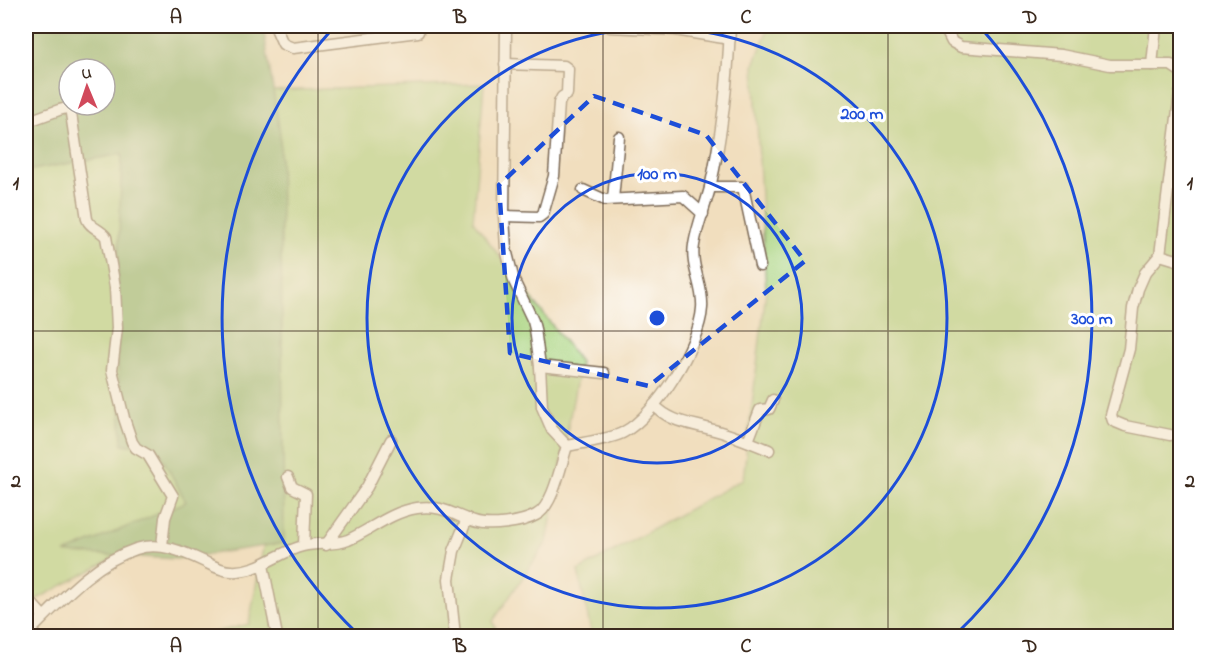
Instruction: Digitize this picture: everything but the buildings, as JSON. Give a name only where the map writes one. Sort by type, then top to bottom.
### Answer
[{"type":"street","points":[[275,26],[283,44],[294,48],[418,32]]},
{"type":"street","points":[[506,26],[504,216],[506,249],[514,281],[533,321],[540,366],[542,407],[552,430],[567,446]]},
{"type":"street","points":[[567,446],[621,434],[654,405],[688,354],[700,323],[703,307],[693,257],[694,246],[710,187],[726,100],[730,26]]},
{"type":"street","points":[[944,26],[952,42],[961,47],[1061,55],[1110,65],[1170,65],[1180,71]]},
{"type":"street","points":[[1152,65],[1156,26]]},
{"type":"street","points":[[610,27],[676,28],[730,39]]},
{"type":"street","points":[[504,216],[539,217],[543,214],[554,176],[559,103],[567,94],[568,73],[568,69],[564,66],[505,64]]},
{"type":"street","points":[[1170,435],[1125,426],[1113,421],[1111,416],[1129,349],[1133,308],[1138,288],[1145,273],[1160,255],[1180,93]]},
{"type":"street","points":[[26,122],[57,112]]},
{"type":"street","points":[[75,117],[87,219],[90,225],[102,231],[106,237],[115,287],[117,328],[112,370],[124,418],[132,442],[136,448],[148,455],[173,496],[165,518],[162,546]]},
{"type":"street","points":[[613,199],[619,137]]},
{"type":"street","points":[[710,187],[743,187],[760,266]]},
{"type":"street","points":[[583,190],[599,199],[679,195],[687,198],[703,214]]},
{"type":"street","points":[[1160,255],[1180,261]]},
{"type":"street","points":[[540,366],[604,373]]},
{"type":"street","points":[[748,441],[760,410],[768,409],[773,400]]},
{"type":"street","points":[[654,405],[661,413],[679,422],[710,429],[769,450]]},
{"type":"street","points":[[326,545],[367,487],[391,440]]},
{"type":"street","points":[[26,635],[36,631],[43,616],[94,571],[136,549],[162,546],[229,571],[241,571],[263,565],[304,545],[342,542],[394,514],[416,508],[437,507],[480,523],[495,524],[533,517],[539,514],[550,499],[567,446]]},
{"type":"street","points":[[288,477],[292,487],[307,496],[304,545]]},
{"type":"street","points":[[455,636],[449,579],[454,551],[467,519]]},
{"type":"street","points":[[263,565],[277,636]]},
{"type":"street","points":[[26,597],[43,616]]},
{"type":"highlighted area","points":[[594,96],[706,135],[805,261],[649,386],[510,353],[499,185]]},
{"type":"green space","points":[[26,26],[263,26],[280,134],[284,543],[177,559],[65,553],[186,502],[157,448],[122,444],[116,321],[122,154],[26,171]]},
{"type":"green space","points":[[769,26],[1180,26],[1180,636],[592,636],[578,571],[743,479],[766,291],[754,65]]},
{"type":"green space","points":[[484,84],[473,221],[580,362],[547,542],[493,621],[498,636],[201,636],[249,624],[269,516],[238,92]]},
{"type":"green space","points":[[26,106],[57,106],[57,117],[113,117],[209,516],[122,554],[26,605]]}]
